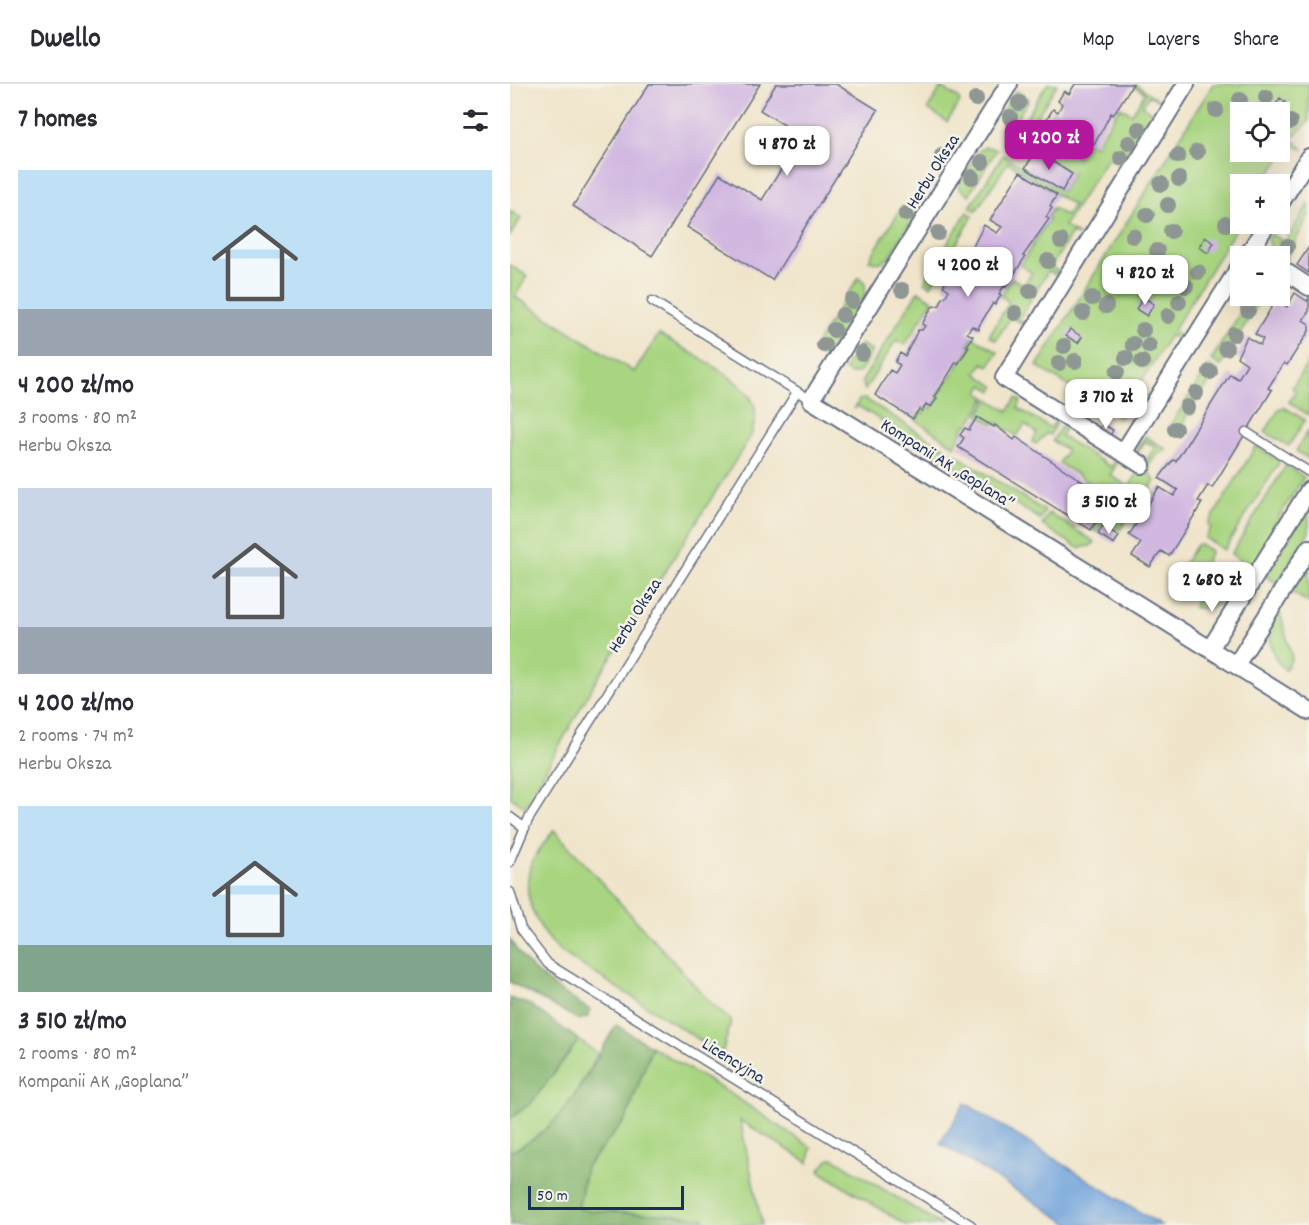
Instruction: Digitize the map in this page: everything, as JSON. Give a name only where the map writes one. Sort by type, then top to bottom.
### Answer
[{"type":"street","name":"Herbu Oksza","points":[[804,396],[1009,84]]},
{"type":"street","points":[[1142,465],[1004,378],[1186,84]]},
{"type":"street","points":[[1290,188],[1309,158]]},
{"type":"street","points":[[1290,275],[1309,287]]},
{"type":"street","points":[[1123,453],[1230,282]]},
{"type":"street","name":"Kompanii AK „Goplana”","points":[[804,396],[1309,711]]},
{"type":"street","points":[[1210,649],[1309,490]]},
{"type":"street","points":[[1236,665],[1309,548]]},
{"type":"lane","points":[[652,301],[804,396]]},
{"type":"lane","name":"Herbu Oksza","points":[[510,862],[525,828],[804,396]]},
{"type":"lane","points":[[1246,432],[1309,472]]},
{"type":"lane","points":[[510,817],[525,828]]},
{"type":"lane","name":"Licencyjna","points":[[510,894],[521,929],[548,964],[970,1225]]},
{"type":"green space","points":[[1047,84],[1057,84],[1030,128],[1078,158],[1088,142],[1095,146],[1120,107],[1132,114],[1145,93],[1134,86],[1135,84],[1159,100],[1164,100],[1162,103],[1149,95],[1142,106],[1155,114],[1150,122],[1146,120],[1142,127],[1146,130],[1132,152],[1128,149],[1123,156],[1127,159],[1123,166],[1108,157],[1064,226],[1079,236],[1072,233],[1051,267],[1059,272],[1056,275],[1048,271],[1019,319],[1025,323],[1024,325],[1011,317],[996,340],[989,336],[1009,302],[1001,296],[1012,278],[1024,285],[1032,273],[1020,265],[1049,219],[1047,217],[1053,208],[1066,216],[1073,205],[1008,162],[976,211],[970,207],[1003,155],[1062,191],[1072,174],[1014,137]]},
{"type":"green space","points":[[1213,84],[1309,84],[1309,121],[1292,138],[1304,150],[1290,143],[1290,102],[1230,102],[1230,162],[1277,162],[1270,174],[1230,174],[1230,234],[1233,234],[1173,331],[1186,340],[1183,343],[1170,335],[1119,418],[1037,366]]},
{"type":"green space","points":[[941,87],[958,98],[960,102],[947,122],[928,109]]},
{"type":"green space","points":[[1016,91],[1029,99],[1008,133],[1003,128],[1001,117]]},
{"type":"green space","points":[[985,147],[997,149],[969,195],[960,189],[958,184],[979,151]]},
{"type":"green space","points":[[1309,203],[1309,214],[1290,252],[1290,246],[1271,246],[1268,239],[1271,234],[1285,242]]},
{"type":"green space","points":[[902,207],[914,213],[915,217],[888,259],[878,263],[869,260]]},
{"type":"green space","points":[[510,211],[521,218],[510,236]]},
{"type":"green space","points":[[967,212],[973,216],[931,286],[924,282]]},
{"type":"green space","points":[[510,265],[527,276],[515,297],[634,372],[659,334],[736,382],[752,400],[756,414],[751,436],[594,684],[525,807],[510,797]]},
{"type":"green space","points":[[859,277],[865,283],[865,296],[826,359],[818,354],[816,344]]},
{"type":"green space","points":[[918,291],[933,300],[905,345],[896,340],[865,390],[862,381]]},
{"type":"green space","points":[[1245,306],[1256,306],[1221,366],[1211,360]]},
{"type":"green space","points":[[973,337],[998,352],[989,366],[983,363],[976,373],[995,387],[993,391],[983,385],[979,393],[1008,411],[1016,398],[1021,401],[1018,408],[1050,428],[1055,422],[1057,423],[1050,435],[1047,433],[1036,444],[1032,442],[1037,433],[1025,424],[1017,436],[995,422],[993,424],[978,415],[987,401],[985,399],[968,426],[965,425],[955,446],[915,420],[920,412],[923,414],[927,407],[932,408],[939,398],[937,396],[971,347],[968,345]]},
{"type":"green space","points":[[861,344],[872,351],[860,372],[850,374],[844,369]]},
{"type":"green space","points":[[1309,361],[1308,415],[1289,402],[1296,391],[1292,388]]},
{"type":"green space","points":[[1209,365],[1218,371],[1188,412],[1179,435],[1168,429]]},
{"type":"green space","points":[[865,399],[952,453],[946,461],[858,406],[854,409],[859,400]]},
{"type":"green space","points":[[1284,407],[1305,420],[1289,446],[1265,432],[1280,408]]},
{"type":"green space","points":[[1061,427],[1065,429],[1061,436],[1111,467],[1116,460],[1118,462],[1110,475],[1129,487],[1155,447],[1145,441],[1137,453],[1135,452],[1145,436],[1166,449],[1153,459],[1150,472],[1155,481],[1140,506],[1136,504],[1120,530],[1105,520],[1098,532],[1092,530],[1114,499],[1059,463],[1067,450],[1052,441]]},
{"type":"green space","points":[[1309,432],[1309,459],[1296,451]]},
{"type":"green space","points":[[1256,446],[1280,461],[1224,550],[1205,538],[1211,527],[1208,525]]},
{"type":"green space","points":[[956,455],[1045,511],[1040,519],[951,464]]},
{"type":"green space","points":[[1286,465],[1304,477],[1278,518],[1281,520],[1255,569],[1231,554]]},
{"type":"green space","points":[[1309,506],[1309,532],[1277,583],[1265,576]]},
{"type":"green space","points":[[1049,513],[1095,542],[1090,546],[1078,548],[1042,525]]},
{"type":"green space","points":[[1200,544],[1211,551],[1200,574],[1178,581],[1177,575],[1196,545]]},
{"type":"green space","points":[[1309,564],[1309,603],[1288,590]]},
{"type":"green space","points":[[1226,579],[1243,589],[1233,598],[1221,604],[1194,608],[1197,592]]},
{"type":"green space","points":[[1275,610],[1280,612],[1292,658],[1285,670],[1279,664],[1272,649],[1270,634]]},
{"type":"green space","points":[[554,830],[710,1002],[731,1021],[722,1054],[561,952],[552,943],[533,911],[528,887],[532,862]]},
{"type":"green space","points":[[510,939],[534,970],[556,988],[590,1010],[588,1017],[579,1020],[510,982]]},
{"type":"green space","points":[[510,998],[530,1005],[579,1040],[532,1102],[510,1119]]},
{"type":"green space","points":[[616,1025],[652,1047],[626,1119],[586,1167],[578,1209],[689,1216],[704,1219],[707,1225],[510,1225],[510,1152],[530,1141],[560,1114],[584,1081]]},
{"type":"green space","points":[[579,1040],[598,1054],[572,1099],[563,1112],[541,1134],[510,1152],[510,1119],[532,1102]]},
{"type":"green space","points":[[652,1047],[734,1096],[811,1147],[809,1163],[740,1120],[762,1225],[707,1225],[704,1219],[578,1209],[586,1167],[626,1119]]},
{"type":"green space","points":[[833,1158],[941,1225],[906,1225],[819,1171],[828,1160]]},
{"type":"water","points":[[965,1103],[1161,1225],[1071,1225],[940,1143]]},
{"type":"building","points":[[649,84],[760,84],[652,256],[573,206]]},
{"type":"building","points":[[776,84],[836,84],[878,110],[772,280],[687,227],[720,174],[762,200],[802,136],[760,110]]},
{"type":"building","points":[[1075,84],[1133,84],[1113,115],[1111,113],[1094,145],[1087,140],[1074,155],[1038,133],[1053,109],[1058,112],[1062,104],[1058,101],[1064,91],[1069,94]]},
{"type":"building","points":[[1036,151],[1072,174],[1062,191],[1025,168]]},
{"type":"building","points":[[1020,172],[1057,195],[1046,217],[1049,219],[1023,256],[1025,257],[1006,287],[1004,286],[995,305],[993,303],[979,326],[979,330],[972,326],[967,333],[973,336],[967,346],[969,347],[958,364],[956,362],[931,407],[926,404],[922,411],[919,409],[913,419],[875,395],[890,370],[895,373],[900,365],[895,362],[900,353],[905,356],[918,330],[922,330],[925,326],[922,324],[932,307],[940,305],[942,298],[945,297],[949,290],[943,286],[949,276],[954,279],[963,263],[959,260],[964,251],[969,254],[984,225],[997,233],[1002,227],[990,220]]},
{"type":"building","points":[[1205,237],[1214,243],[1208,253],[1199,247]]},
{"type":"building","points":[[1309,247],[1309,273],[1297,265]]},
{"type":"building","points":[[1113,263],[1120,268],[1115,274],[1109,270]]},
{"type":"building","points":[[1295,293],[1307,301],[1309,298],[1309,311],[1303,320],[1309,324],[1309,331],[1287,365],[1284,363],[1268,388],[1272,390],[1212,488],[1208,485],[1198,501],[1202,503],[1169,556],[1161,551],[1150,567],[1132,556],[1141,543],[1129,535],[1159,487],[1174,496],[1178,490],[1159,478],[1173,460],[1176,461],[1230,374],[1238,379],[1247,364],[1237,357],[1247,337],[1260,345],[1263,339],[1255,334],[1272,306],[1287,307],[1290,306]]},
{"type":"building","points":[[1143,297],[1154,304],[1147,316],[1136,309]]},
{"type":"building","points":[[1070,329],[1082,337],[1078,343],[1066,336]]},
{"type":"building","points":[[1107,382],[1128,392],[1123,400],[1108,394],[1109,392],[1103,388]]},
{"type":"building","points":[[977,417],[994,427],[995,425],[1014,440],[1016,437],[1111,499],[1105,512],[1103,510],[1091,530],[958,447],[964,438],[960,435],[965,428],[969,430]]},
{"type":"building","points":[[1103,424],[1113,430],[1110,436],[1099,429]]},
{"type":"building","points":[[1103,526],[1119,536],[1114,544],[1098,534]]}]
